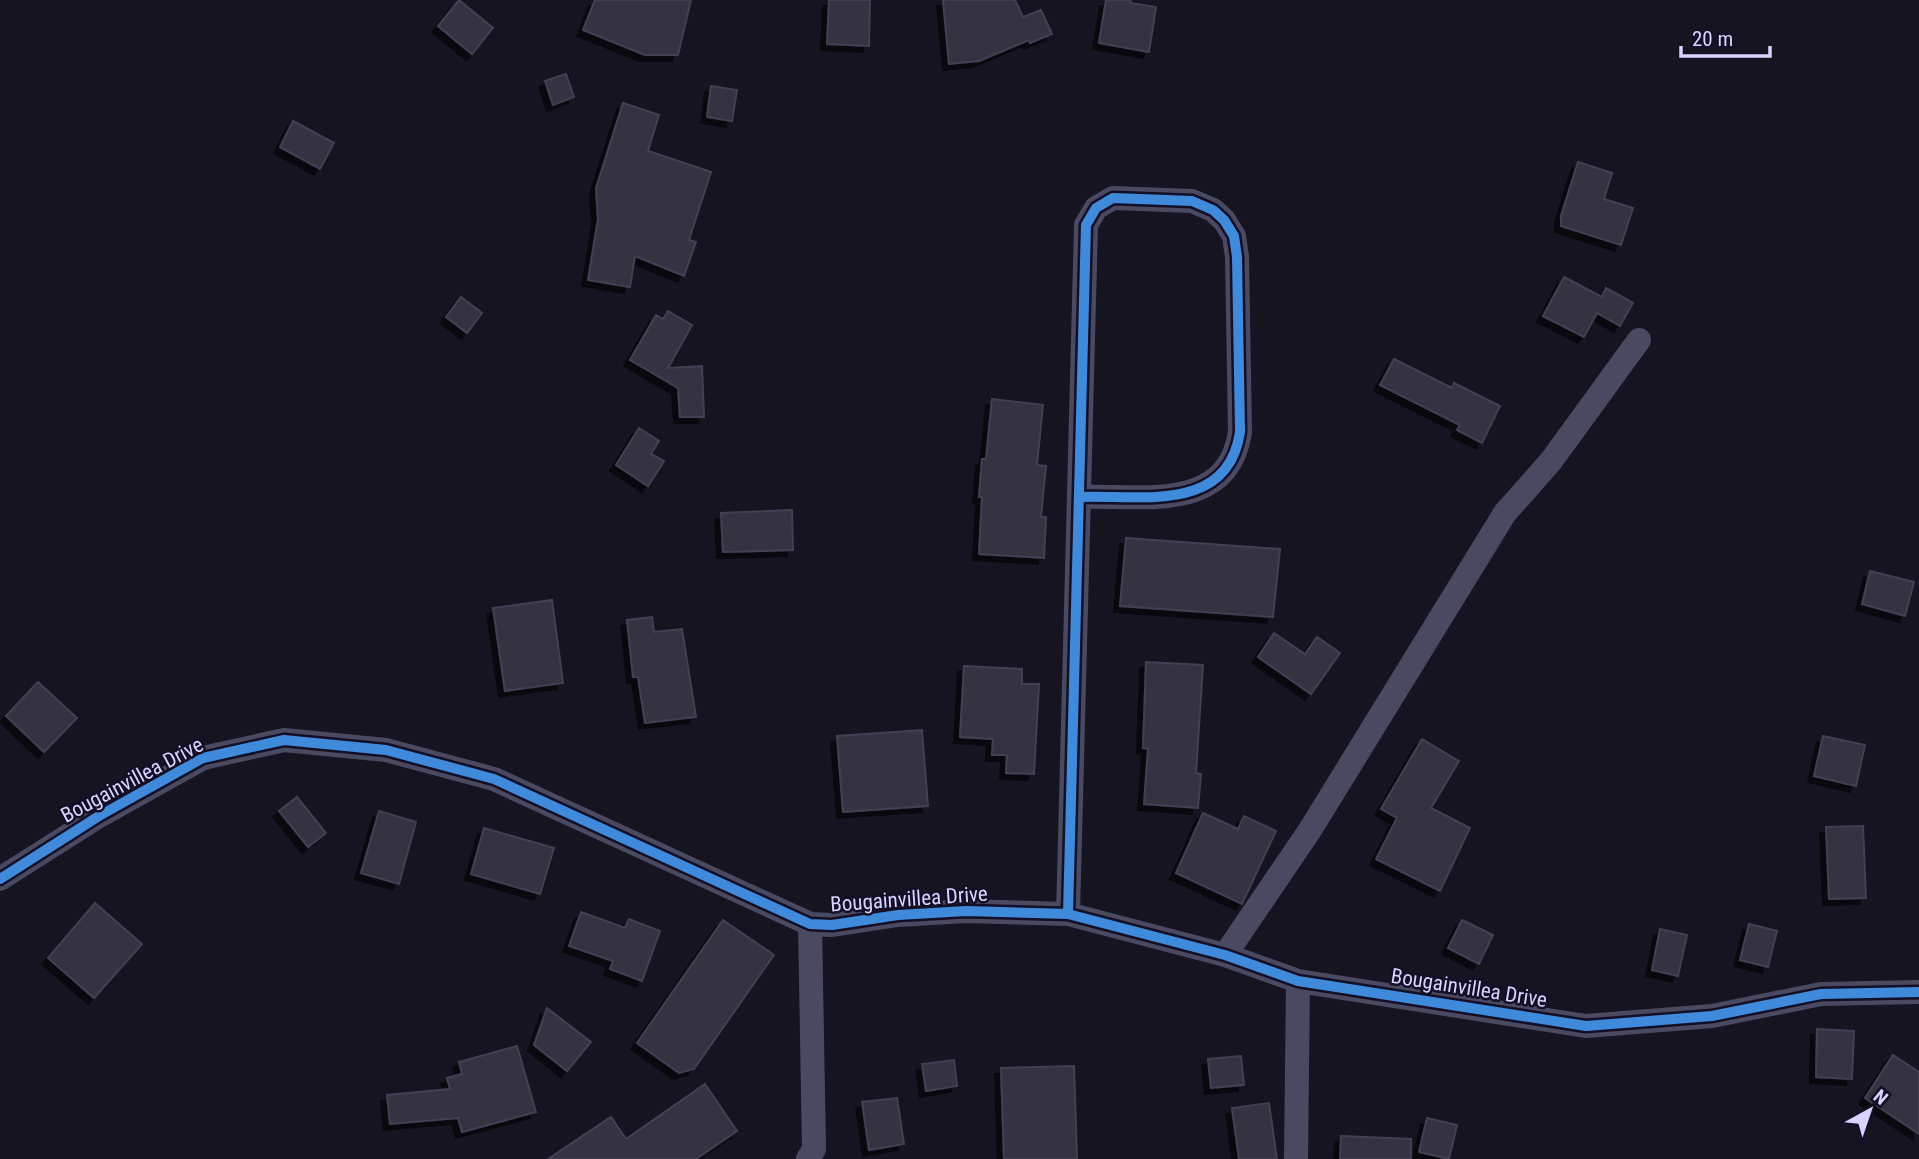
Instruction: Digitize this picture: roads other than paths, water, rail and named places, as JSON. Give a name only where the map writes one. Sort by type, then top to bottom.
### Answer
[{"type":"street","points":[[1068,914],[1081,497],[1086,225],[1096,208],[1113,198],[1192,201],[1219,215],[1234,236],[1237,257],[1240,432],[1237,452],[1227,471],[1210,485],[1189,494],[1081,497]]},
{"type":"street","points":[[1225,955],[1310,830],[1505,513],[1551,461],[1639,340]]},
{"type":"street","name":"Bougainvillea Drive","points":[[0,879],[99,816],[203,758],[284,740],[386,750],[494,779],[810,924],[832,925],[898,915],[966,911],[1068,914],[1225,955],[1298,981],[1586,1026],[1712,1016],[1821,994],[1919,992]]},
{"type":"street","points":[[808,1159],[814,1149],[810,924]]},
{"type":"street","points":[[1296,1159],[1298,981]]}]
